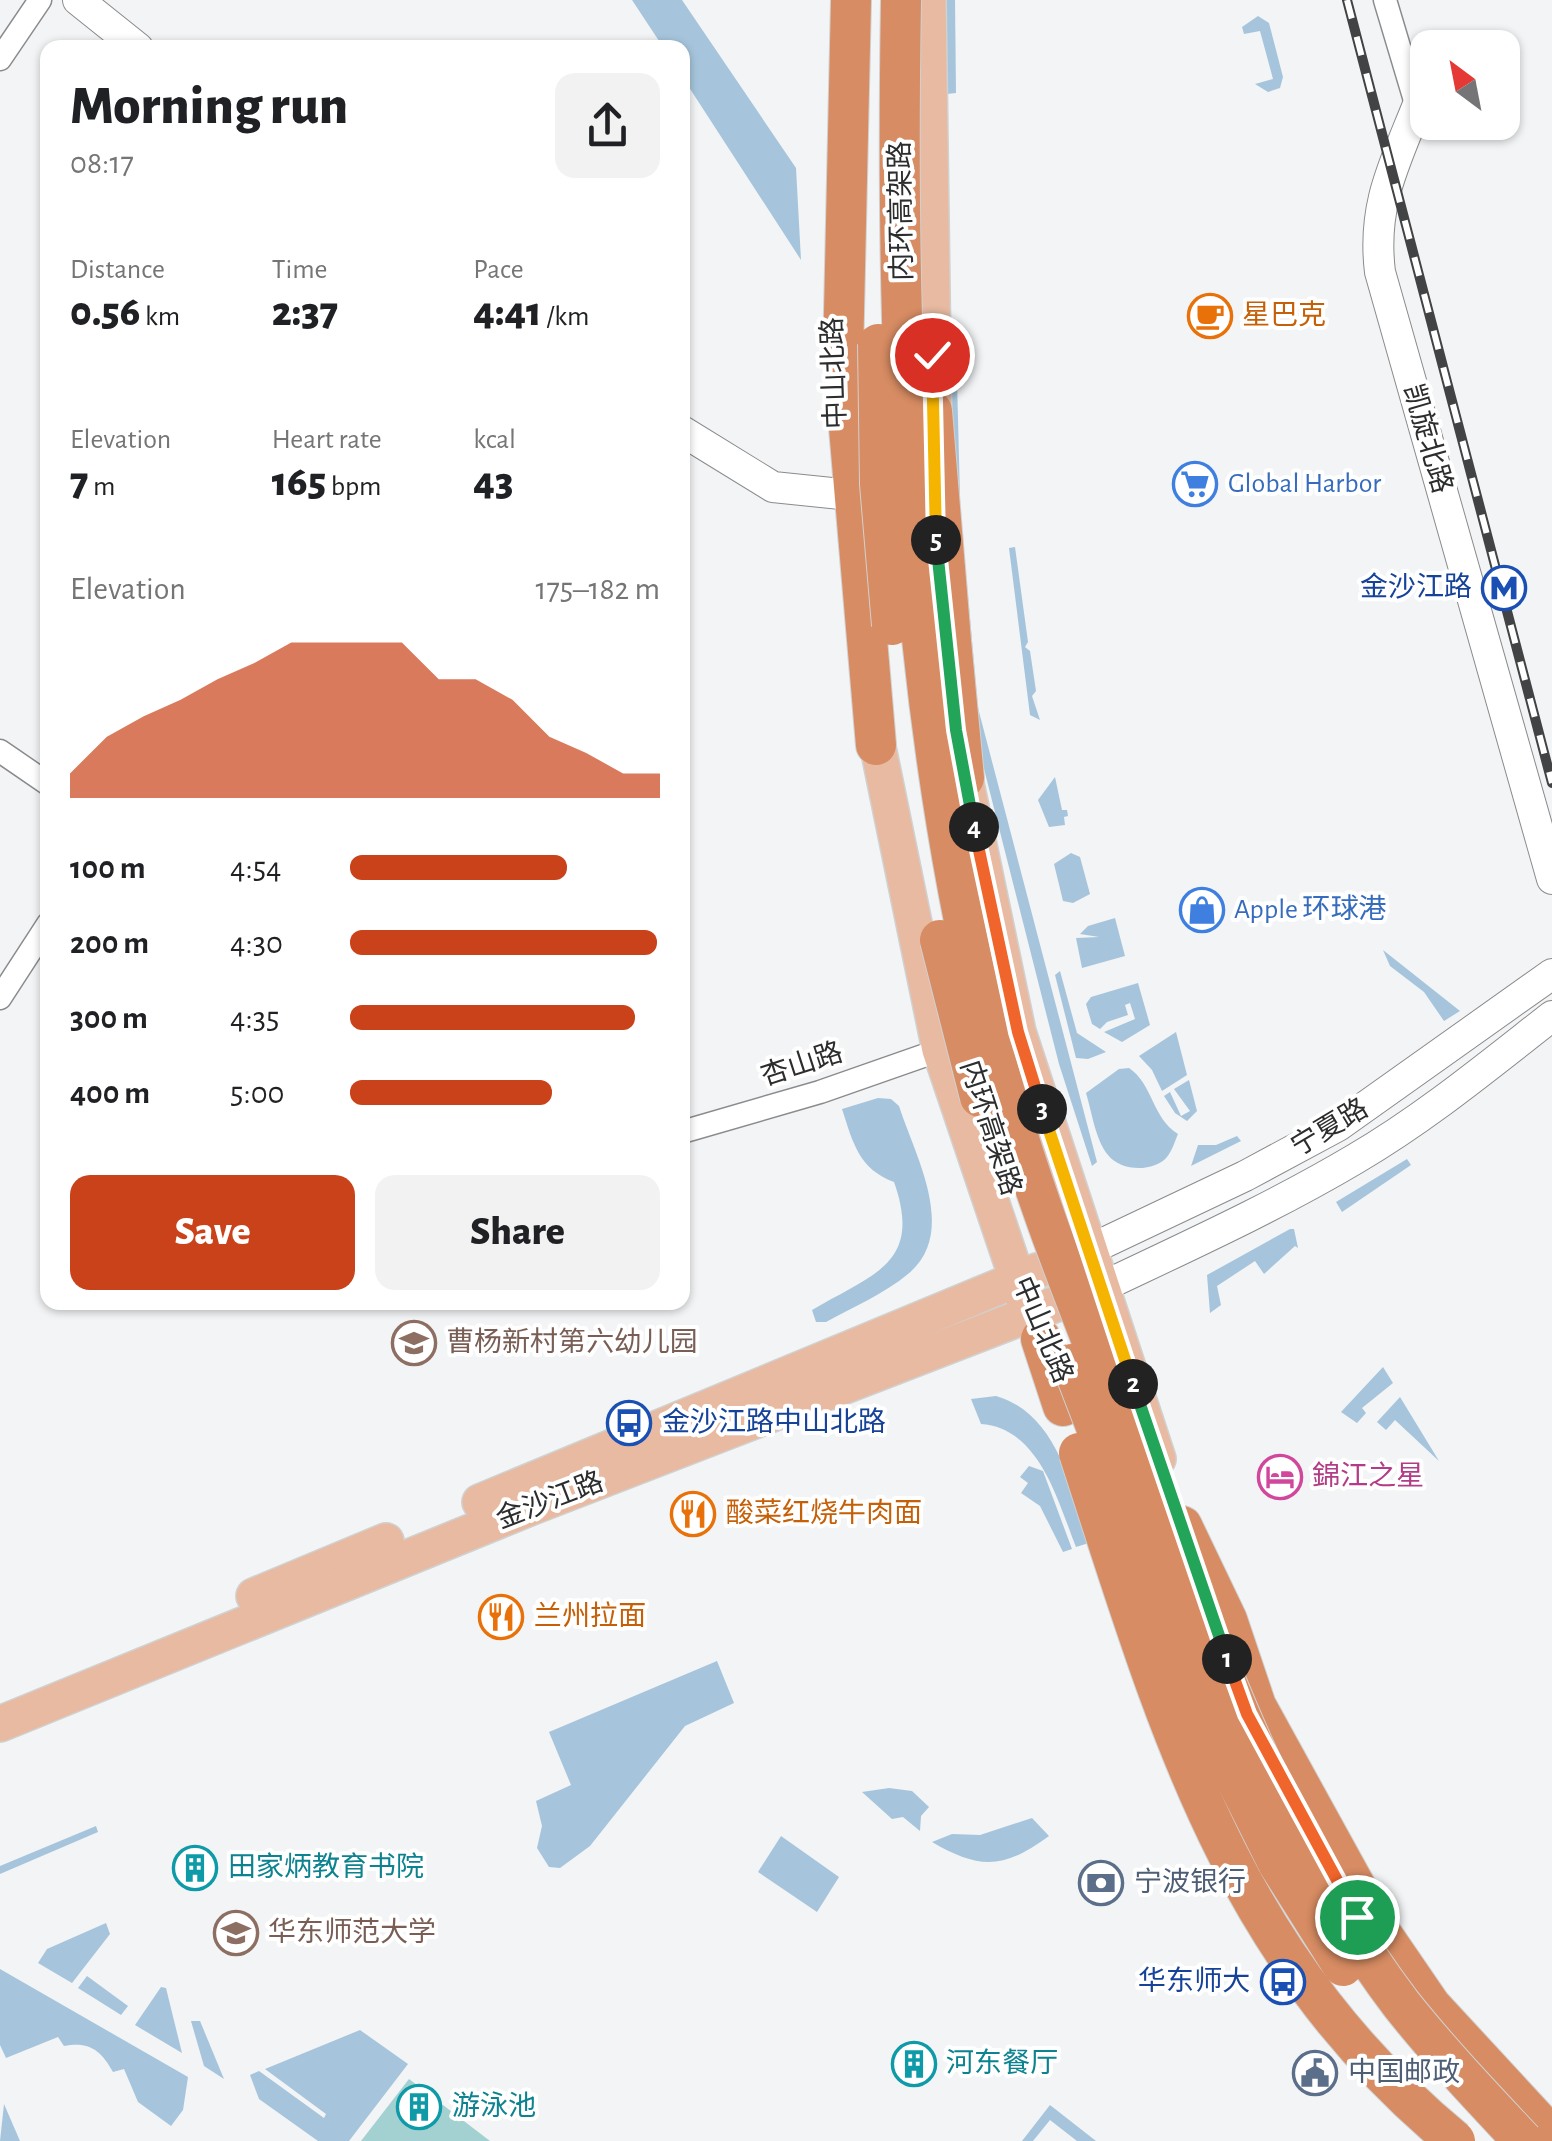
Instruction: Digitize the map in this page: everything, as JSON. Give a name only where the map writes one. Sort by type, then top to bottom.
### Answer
[{"type":"highway","points":[[848,0],[843,357],[876,744]]},
{"type":"highway","name":"内环高架路","points":[[874,0],[884,542],[904,738],[963,1045],[1020,1225],[1214,1737],[1278,1863],[1344,1968],[1428,2080],[1488,2141]]},
{"type":"highway","name":"内环高架路","points":[[901,0],[909,480],[918,614],[948,826],[991,1040],[1046,1214],[1241,1722],[1304,1849],[1367,1955],[1449,2062],[1523,2141]]},
{"type":"highway","points":[[911,0],[921,64],[924,310],[964,778]]},
{"type":"highway","points":[[1035,1327],[1168,1726],[1211,1824],[1267,1928],[1323,2010],[1395,2091],[1455,2141]]},
{"type":"highway","points":[[1180,1523],[1227,1620],[1256,1706],[1401,1962],[1443,2020],[1552,2136]]},
{"type":"main road","points":[[78,0],[128,40]]},
{"type":"main road","name":"中山北路","points":[[848,0],[841,13],[831,359],[841,494],[876,744],[940,1050],[1035,1327],[1084,1423],[1196,1753],[1329,1981],[1406,2078],[1471,2141]]},
{"type":"main road","name":"中山北路","points":[[859,0],[866,522],[884,687],[876,744]]},
{"type":"main road","points":[[928,0],[935,526],[946,652],[964,778],[1018,1032],[1247,1714],[1357,1917],[1408,1994],[1544,2141]]},
{"type":"main road","name":"凯旋北路","points":[[1410,127],[1380,198],[1380,272],[1552,879]]},
{"type":"main road","points":[[690,436],[772,487],[841,494]]},
{"type":"main road","name":"宁夏路","points":[[1089,1250],[1245,1176],[1338,1126],[1552,974]]},
{"type":"main road","name":"宁夏路","points":[[1104,1286],[1260,1211],[1357,1158],[1443,1101],[1552,1016]]},
{"type":"main road","name":"金沙江路","points":[[0,1701],[1089,1250]]},
{"type":"main road","name":"金沙江路","points":[[0,1724],[532,1507],[1035,1327],[1104,1286]]},
{"type":"main road","name":"中山北路","points":[[1275,1892],[1294,1972],[1373,2074],[1439,2141]]},
{"type":"street","points":[[0,59],[40,0]]},
{"type":"street","name":"凯旋北路","points":[[1385,0],[1410,82]]},
{"type":"street","points":[[0,751],[40,778]]},
{"type":"street","points":[[0,998],[40,936]]},
{"type":"street","name":"杏山路","points":[[690,1129],[940,1050]]},
{"type":"shaded area","points":[[632,0],[682,0],[796,168],[801,260],[690,89],[690,40],[658,40]]},
{"type":"shaded area","points":[[946,0],[955,0],[956,93],[947,94]]},
{"type":"shaded area","points":[[1258,16],[1269,23],[1283,77],[1280,88],[1268,92],[1255,84],[1273,79],[1260,31],[1244,34],[1242,27]]},
{"type":"shaded area","points":[[949,341],[956,341],[960,497],[951,498]]},
{"type":"shaded area","points":[[1015,547],[1028,642],[1025,647],[1030,651],[1036,691],[1032,696],[1040,720],[1030,715],[1009,548]]},
{"type":"shaded area","points":[[964,552],[978,708],[1097,1162],[1092,1166],[1059,1064],[969,710]]},
{"type":"shaded area","points":[[1055,777],[1062,810],[1067,810],[1068,816],[1064,817],[1065,825],[1049,827],[1038,800]]},
{"type":"shaded area","points":[[1071,853],[1080,857],[1090,894],[1073,903],[1063,901],[1054,864]]},
{"type":"shaded area","points":[[1115,918],[1125,956],[1082,968],[1076,938],[1099,937],[1080,934],[1088,926]]},
{"type":"shaded area","points":[[1383,950],[1460,1011],[1444,1021],[1424,992],[1390,966]]},
{"type":"shaded area","points":[[1060,971],[1077,1033],[1106,1052],[1088,1059],[1076,1058],[1055,975]]},
{"type":"shaded area","points":[[1138,983],[1150,1025],[1122,1042],[1104,1032],[1135,1019],[1130,1003],[1125,1005],[1128,1015],[1107,1022],[1100,1029],[1092,1024],[1086,1004],[1091,997]]},
{"type":"shaded area","points":[[1176,1032],[1187,1075],[1162,1091],[1152,1070],[1139,1056]]},
{"type":"shaded area","points":[[1129,1068],[1143,1083],[1163,1119],[1178,1134],[1167,1157],[1145,1168],[1128,1167],[1108,1155],[1097,1133],[1086,1093],[1119,1069]]},
{"type":"shaded area","points":[[1189,1080],[1197,1111],[1187,1121],[1175,1113],[1164,1096],[1170,1092],[1181,1116],[1190,1111],[1174,1089]]},
{"type":"shaded area","points":[[878,1098],[891,1099],[899,1106],[929,1193],[930,1237],[923,1257],[899,1281],[826,1322],[816,1322],[812,1310],[887,1263],[902,1232],[894,1182],[865,1162],[842,1109]]},
{"type":"shaded area","points":[[1237,1136],[1241,1141],[1191,1166],[1198,1145],[1216,1145]]},
{"type":"shaded area","points":[[1407,1159],[1411,1165],[1342,1212],[1336,1202]]},
{"type":"shaded area","points":[[1294,1229],[1298,1248],[1295,1246],[1264,1274],[1255,1261],[1217,1286],[1221,1305],[1210,1313],[1207,1275]]},
{"type":"shaded area","points":[[1383,1367],[1393,1383],[1362,1408],[1366,1413],[1357,1423],[1341,1412]]},
{"type":"shaded area","points":[[996,1396],[1017,1405],[1048,1436],[1092,1542],[1076,1547],[1054,1489],[1032,1453],[1001,1429],[981,1424],[971,1399]]},
{"type":"shaded area","points":[[1400,1397],[1439,1461],[1395,1420],[1386,1430],[1377,1422]]},
{"type":"shaded area","points":[[1029,1466],[1043,1471],[1072,1549],[1063,1552],[1040,1506],[1021,1493],[1028,1483],[1020,1477]]},
{"type":"shaded area","points":[[717,1661],[734,1703],[685,1726],[590,1846],[560,1868],[549,1867],[537,1848],[542,1826],[536,1801],[571,1785],[549,1732]]},
{"type":"shaded area","points":[[889,1788],[912,1791],[929,1807],[921,1816],[920,1831],[903,1817],[892,1819],[862,1792]]},
{"type":"shaded area","points":[[1032,1818],[1049,1836],[1005,1860],[964,1858],[932,1842],[952,1834],[980,1835]]},
{"type":"shaded area","points":[[96,1826],[98,1832],[0,1874],[0,1866]]},
{"type":"shaded area","points":[[781,1836],[839,1877],[817,1912],[758,1872]]},
{"type":"shaded area","points":[[106,1923],[110,1934],[72,1983],[38,1963],[47,1949]]},
{"type":"shaded area","points":[[0,1969],[188,2077],[183,2110],[171,2126],[138,2102],[124,2069],[113,2072],[99,2053],[87,2046],[64,2046],[58,2037],[6,2058],[0,2045]]},
{"type":"shaded area","points":[[87,1976],[128,2006],[121,2015],[78,1988]]},
{"type":"shaded area","points":[[161,1987],[166,1988],[182,2053],[135,2025]]},
{"type":"shaded area","points":[[191,2021],[200,2021],[224,2079],[204,2066]]},
{"type":"shaded area","points":[[360,2030],[408,2064],[349,2141],[318,2141],[259,2099],[250,2075],[259,2071],[324,2118],[326,2114],[265,2069]]},
{"type":"shaded area","name":"游泳池","points":[[409,2079],[490,2141],[361,2141]]},
{"type":"shaded area","points":[[4,2104],[20,2141],[0,2141]]},
{"type":"shaded area","points":[[1050,2105],[1096,2141],[1077,2141],[1050,2120],[1033,2141],[1022,2141]]},
{"type":"railway","points":[[1347,0],[1552,783]]},
{"type":"place","name":"星巴克","points":[[1210,316]]},
{"type":"place","name":"Global Harbor","points":[[1195,484]]},
{"type":"place","name":"金沙江路","points":[[1504,588]]},
{"type":"place","name":"Apple 环球港","points":[[1202,910]]},
{"type":"place","name":"曹杨新村第六幼儿园","points":[[414,1343]]},
{"type":"place","name":"金沙江路中山北路","points":[[629,1423]]},
{"type":"place","name":"錦江之星","points":[[1280,1477]]},
{"type":"place","name":"酸菜红烧牛肉面","points":[[693,1514]]},
{"type":"place","name":"兰州拉面","points":[[501,1617]]},
{"type":"place","name":"田家炳教育书院","points":[[195,1868]]},
{"type":"place","name":"宁波银行","points":[[1101,1883]]},
{"type":"place","name":"华东师范大学","points":[[236,1933]]},
{"type":"place","name":"华东师大","points":[[1283,1982]]},
{"type":"place","name":"河东餐厅","points":[[914,2064]]},
{"type":"place","name":"中国邮政","points":[[1315,2073]]},
{"type":"place","name":"游泳池","points":[[419,2107]]},
{"type":"route","points":[[932,355],[935,526],[956,730],[986,897],[1018,1032],[1070,1198],[1104,1286],[1140,1408],[1247,1714],[1357,1917]]}]
